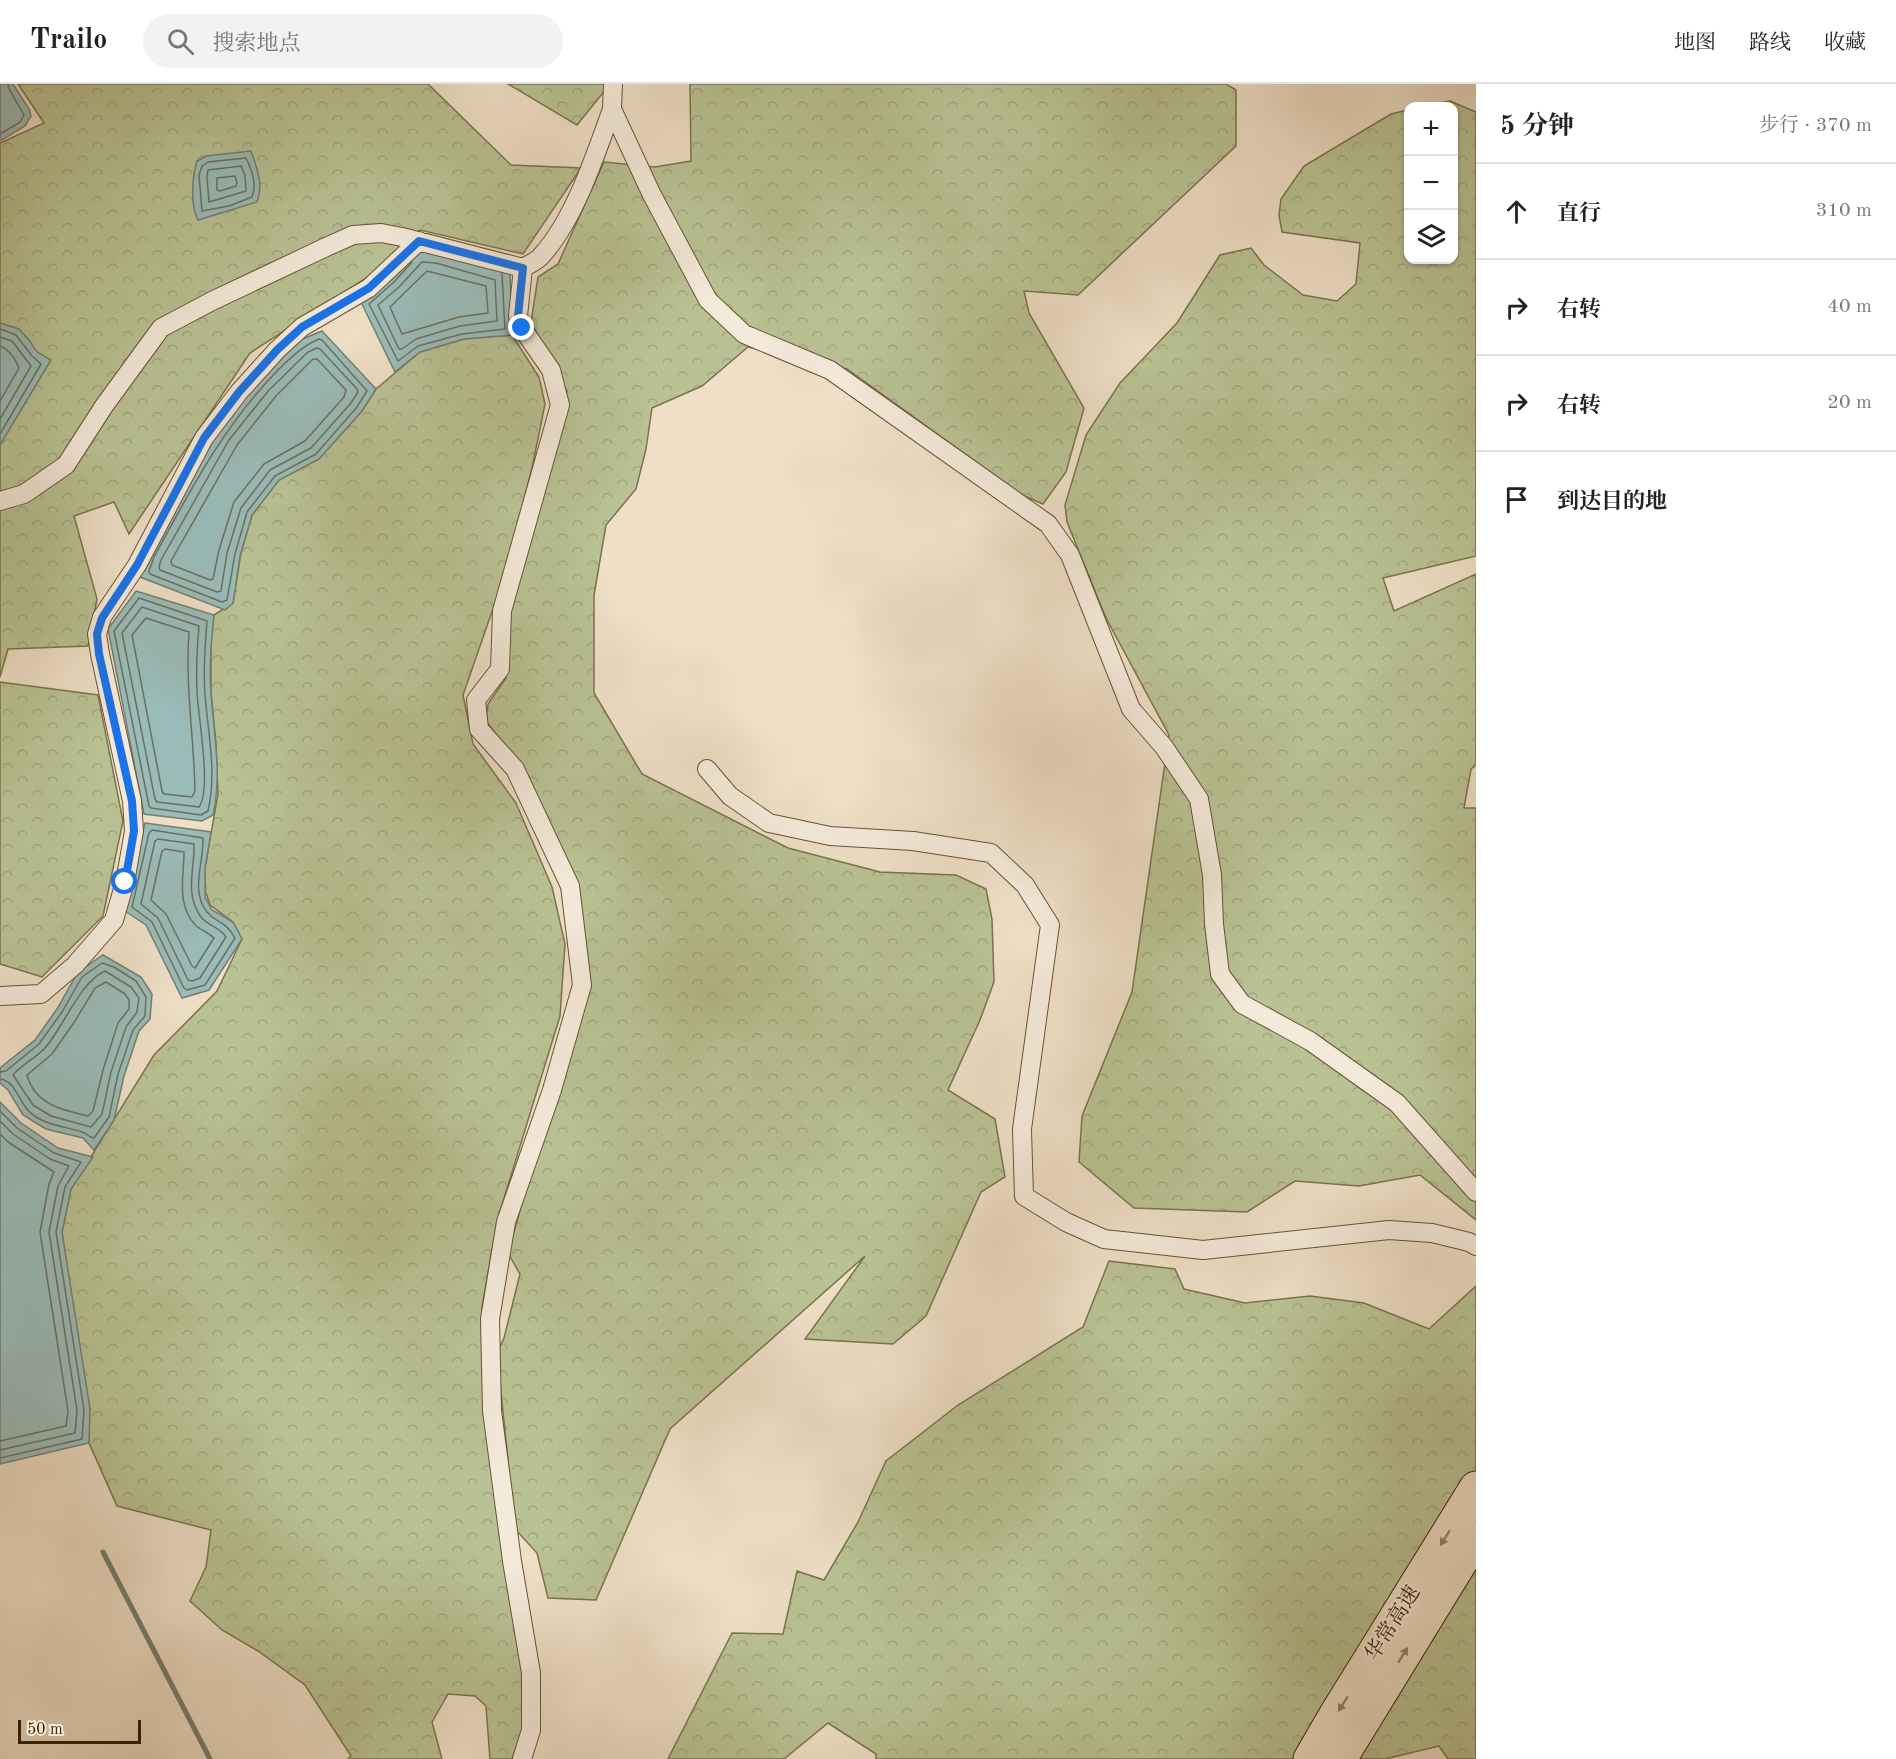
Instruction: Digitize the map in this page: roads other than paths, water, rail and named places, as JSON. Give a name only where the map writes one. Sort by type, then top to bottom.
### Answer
[{"type":"highway","name":"华常高速","points":[[1310,1759],[1476,1488]]},
{"type":"highway","name":"华常高速","points":[[1340,1759],[1476,1537]]},
{"type":"street","points":[[0,501],[24,494],[66,465],[104,406],[161,328],[212,301],[353,235],[381,233],[523,268],[541,257],[566,220],[597,152],[612,109],[613,84]]},
{"type":"street","points":[[612,109],[652,195],[708,300],[744,334],[830,370],[1048,524],[1070,555],[1131,709],[1164,747],[1199,799],[1212,875],[1214,924],[1220,974],[1242,1004],[1311,1041],[1397,1103],[1476,1192]]},
{"type":"street","points":[[0,996],[40,994],[75,965],[114,920],[125,882],[134,831],[132,801],[99,654],[97,634],[102,618],[137,565],[204,438],[239,392],[277,350],[302,327],[369,288],[419,241]]},
{"type":"street","points":[[522,1759],[531,1730],[531,1673],[512,1561],[492,1412],[490,1319],[506,1222],[552,1090],[582,984],[570,886],[515,769],[479,729],[476,700],[500,669],[502,611],[560,405],[551,370],[522,328],[518,316],[523,268]]},
{"type":"street","points":[[707,769],[730,796],[769,823],[830,836],[913,841],[991,853],[1025,885],[1050,925],[1022,1129],[1024,1196],[1066,1222],[1104,1239],[1203,1250],[1389,1230],[1432,1233],[1469,1242],[1476,1246]]},
{"type":"water","points":[[0,84],[13,84],[31,116],[25,126],[0,141]]},
{"type":"water","points":[[251,151],[260,183],[257,202],[198,220],[195,214],[193,191],[197,161],[206,156]]},
{"type":"water","points":[[417,247],[510,269],[512,335],[464,339],[420,352],[395,372],[361,302]]},
{"type":"water","points":[[0,323],[19,329],[37,352],[51,360],[0,445]]},
{"type":"water","points":[[322,331],[376,389],[362,411],[319,459],[279,480],[252,515],[240,556],[233,603],[225,610],[140,577],[185,488],[218,432],[259,381],[300,340]]},
{"type":"water","points":[[136,591],[214,615],[210,674],[217,785],[213,815],[202,821],[144,814],[108,629]]},
{"type":"water","points":[[145,823],[211,832],[205,868],[205,897],[212,910],[233,922],[242,939],[209,990],[182,998],[146,925],[125,911]]},
{"type":"water","points":[[103,955],[141,977],[152,994],[150,1019],[139,1031],[124,1076],[114,1120],[94,1150],[83,1138],[46,1129],[23,1115],[8,1090],[0,1083],[0,1068],[35,1040],[57,1009],[78,972]]},
{"type":"water","points":[[0,1102],[21,1123],[58,1148],[93,1157],[71,1189],[62,1232],[90,1409],[89,1443],[0,1464]]},
{"type":"waterway","points":[[103,1552],[210,1759]]}]
